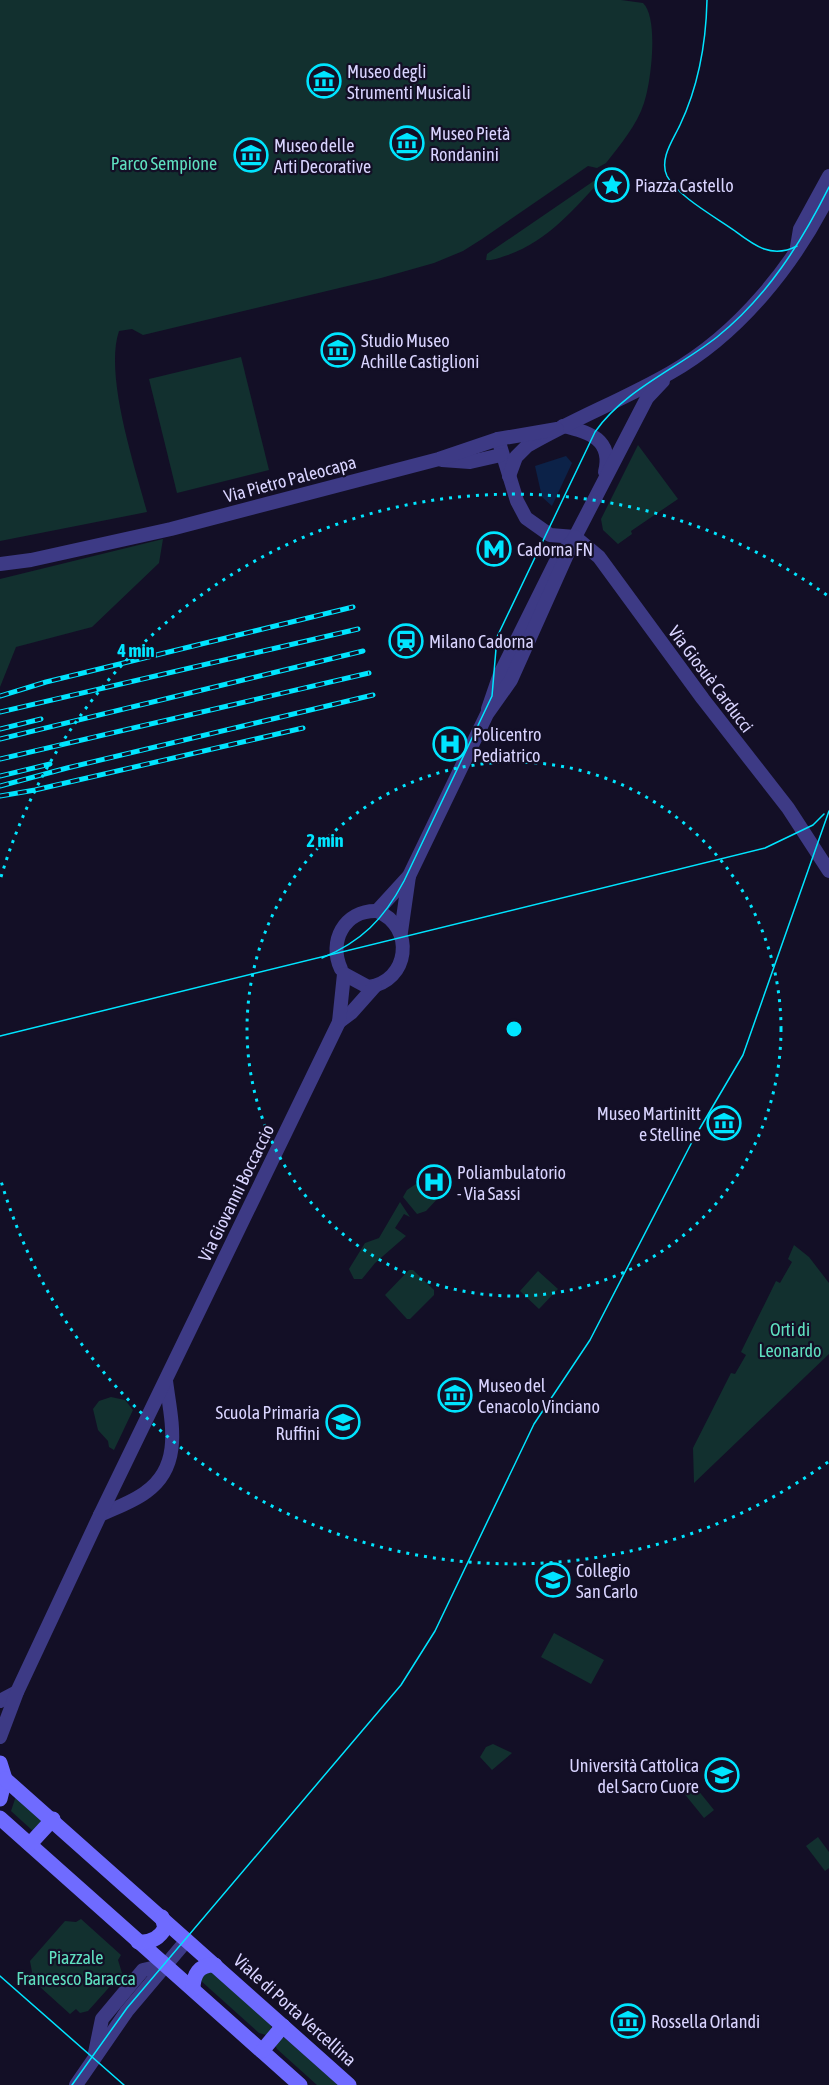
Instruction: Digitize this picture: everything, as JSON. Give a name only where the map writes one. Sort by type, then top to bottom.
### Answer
[{"type":"main road","points":[[0,1763],[5,1779],[215,1965]]},
{"type":"main road","points":[[0,1798],[5,1779]]},
{"type":"main road","points":[[0,1818],[300,2085]]},
{"type":"main road","points":[[30,1844],[52,1820]]},
{"type":"main road","points":[[138,1942],[151,1941],[162,1934],[165,1928],[162,1917]]},
{"type":"main road","points":[[193,1989],[195,1975],[200,1968],[215,1965]]},
{"type":"main road","name":"Viale di Porta Vercellina","points":[[215,1965],[349,2085]]},
{"type":"main road","points":[[262,2051],[283,2026]]},
{"type":"street","points":[[797,252],[800,229],[829,176]]},
{"type":"street","points":[[509,476],[516,457],[521,451],[560,428],[671,373],[716,341],[737,321],[797,252],[829,195]]},
{"type":"street","points":[[377,911],[388,917],[401,932],[404,942],[398,967],[383,983],[375,986],[359,984],[342,972],[336,946],[341,929],[355,916],[377,911],[409,876],[487,714],[511,680],[597,492],[647,398],[671,373]]},
{"type":"street","points":[[560,428],[584,432],[606,448],[608,461],[597,492]]},
{"type":"street","name":"Via Pietro Paleocapa","points":[[0,564],[31,560],[171,529],[440,459],[498,439],[560,428]]},
{"type":"street","points":[[498,439],[501,455],[526,518],[550,536],[575,537]]},
{"type":"street","points":[[440,459],[460,463],[501,455]]},
{"type":"street","name":"Via Giosuè Carducci","points":[[575,537],[592,549],[608,569],[703,699],[788,808],[829,871]]},
{"type":"street","points":[[401,932],[409,876]]},
{"type":"street","name":"Via Giovanni Boccaccio","points":[[100,1515],[339,1022],[342,972]]},
{"type":"street","name":"Via Giovanni Boccaccio","points":[[339,1022],[351,1013],[375,986]]},
{"type":"street","points":[[0,1737],[17,1692],[100,1515],[145,1493],[168,1463],[173,1443],[165,1379]]},
{"type":"street","points":[[0,1701],[17,1692]]},
{"type":"street","points":[[76,2085],[120,2019],[187,1940]]},
{"type":"street","points":[[85,2085],[93,2061]]},
{"type":"green space","name":"Parco Sempione","points":[[0,0],[621,0],[643,3],[648,11],[652,36],[651,67],[647,94],[641,111],[628,134],[606,163],[597,168],[588,166],[463,251],[434,263],[381,278],[143,335],[132,329],[119,331],[115,350],[118,396],[147,512],[0,541]]},
{"type":"green space","points":[[601,176],[603,178],[582,201],[536,241],[508,255],[486,260],[487,254]]},
{"type":"green space","points":[[241,357],[269,470],[177,493],[149,379]]},
{"type":"green space","points":[[638,445],[678,499],[631,531],[632,534],[618,544],[603,530],[601,519]]},
{"type":"green space","points":[[163,539],[159,563],[92,627],[16,647],[0,687],[0,579]]},
{"type":"green space","points":[[419,1182],[421,1185],[426,1182],[433,1193],[436,1192],[440,1196],[426,1211],[417,1214],[403,1197],[407,1190]]},
{"type":"green space","points":[[400,1202],[410,1217],[404,1214],[395,1228],[406,1236],[375,1263],[362,1279],[354,1279],[349,1269],[365,1243],[379,1238]]},
{"type":"green space","name":"Orti di Leonardo","points":[[794,1245],[809,1257],[829,1283],[829,1354],[694,1483],[693,1448],[731,1373],[735,1374],[746,1355],[741,1352],[776,1281],[780,1283],[792,1262],[788,1259]]},
{"type":"green space","points":[[409,1270],[413,1270],[434,1290],[434,1295],[410,1319],[407,1319],[385,1295]]},
{"type":"green space","points":[[538,1271],[558,1289],[539,1309],[520,1291]]},
{"type":"green space","points":[[111,1397],[125,1400],[133,1410],[114,1450],[109,1447],[108,1441],[98,1430],[93,1409],[99,1401]]},
{"type":"green space","points":[[554,1633],[604,1660],[591,1684],[541,1657]]},
{"type":"green space","points":[[493,1744],[512,1753],[492,1770],[480,1757],[486,1747]]},
{"type":"green space","points":[[693,1784],[714,1810],[704,1818],[683,1792]]},
{"type":"green space","points":[[16,1796],[42,1820],[33,1831],[11,1811]]},
{"type":"green space","points":[[818,1837],[829,1852],[829,1868],[825,1871],[806,1846]]},
{"type":"green space","name":"Piazzale Francesco Baracca","points":[[81,1919],[121,1955],[118,1960],[122,1973],[88,2011],[80,2013],[76,2009],[70,2014],[29,1977],[32,1972],[30,1961],[65,1921],[76,1922]]},
{"type":"green space","points":[[207,1968],[270,2024],[272,2029],[266,2035],[259,2033],[200,1980]]},
{"type":"green space","points":[[282,2037],[338,2085],[317,2085],[277,2049],[275,2045]]},
{"type":"water","points":[[566,456],[572,463],[552,506],[542,497],[535,466]]},
{"type":"tram line","points":[[707,0],[705,32],[697,79],[687,110],[666,156],[667,176],[688,199],[757,246],[772,251],[788,250],[797,246]]},
{"type":"tram line","points":[[322,958],[348,945],[370,928],[388,907],[404,881],[492,696],[497,637],[595,432],[621,404],[652,380],[717,337],[752,305],[794,249],[829,187]]},
{"type":"tram line","points":[[72,2085],[127,2008],[401,1685],[435,1631],[534,1424],[590,1340],[693,1140],[743,1055],[829,811]]},
{"type":"tram line","points":[[0,1036],[765,848],[813,825],[824,814]]},
{"type":"tram line","points":[[0,1976],[124,2085]]},
{"type":"railway","points":[[0,696],[46,682],[353,607]]},
{"type":"railway","points":[[0,712],[358,629]]},
{"type":"railway","points":[[0,739],[363,651]]},
{"type":"railway","points":[[0,759],[369,673]]},
{"type":"railway","points":[[0,786],[373,695]]},
{"type":"railway","points":[[0,729],[41,719]]},
{"type":"railway","points":[[0,796],[35,790],[303,728]]},
{"type":"railway","points":[[0,776],[50,764]]},
{"type":"place","name":"Museo degli Strumenti Musicali","points":[[324,81]]},
{"type":"place","name":"Museo Pietà Rondanini","points":[[407,143]]},
{"type":"place","name":"Museo delle Arti Decorative","points":[[251,155]]},
{"type":"place","name":"Piazza Castello","points":[[612,185]]},
{"type":"place","name":"Studio Museo Achille Castiglioni","points":[[338,350]]},
{"type":"place","name":"Cadorna FN","points":[[494,549]]},
{"type":"place","name":"Milano Cadorna","points":[[406,641]]},
{"type":"place","name":"Policentro Pediatrico","points":[[450,744]]},
{"type":"place","name":"Museo Martinitt e Stelline","points":[[724,1123]]},
{"type":"place","name":"Poliambulatorio - Via Sassi","points":[[434,1182]]},
{"type":"place","name":"Museo del Cenacolo Vinciano","points":[[455,1395]]},
{"type":"place","name":"Scuola Primaria Ruffini","points":[[343,1422]]},
{"type":"place","name":"Collegio San Carlo","points":[[553,1580]]},
{"type":"place","name":"Università Cattolica del Sacro Cuore","points":[[722,1775]]},
{"type":"place","name":"Rossella Orlandi","points":[[628,2021]]}]
